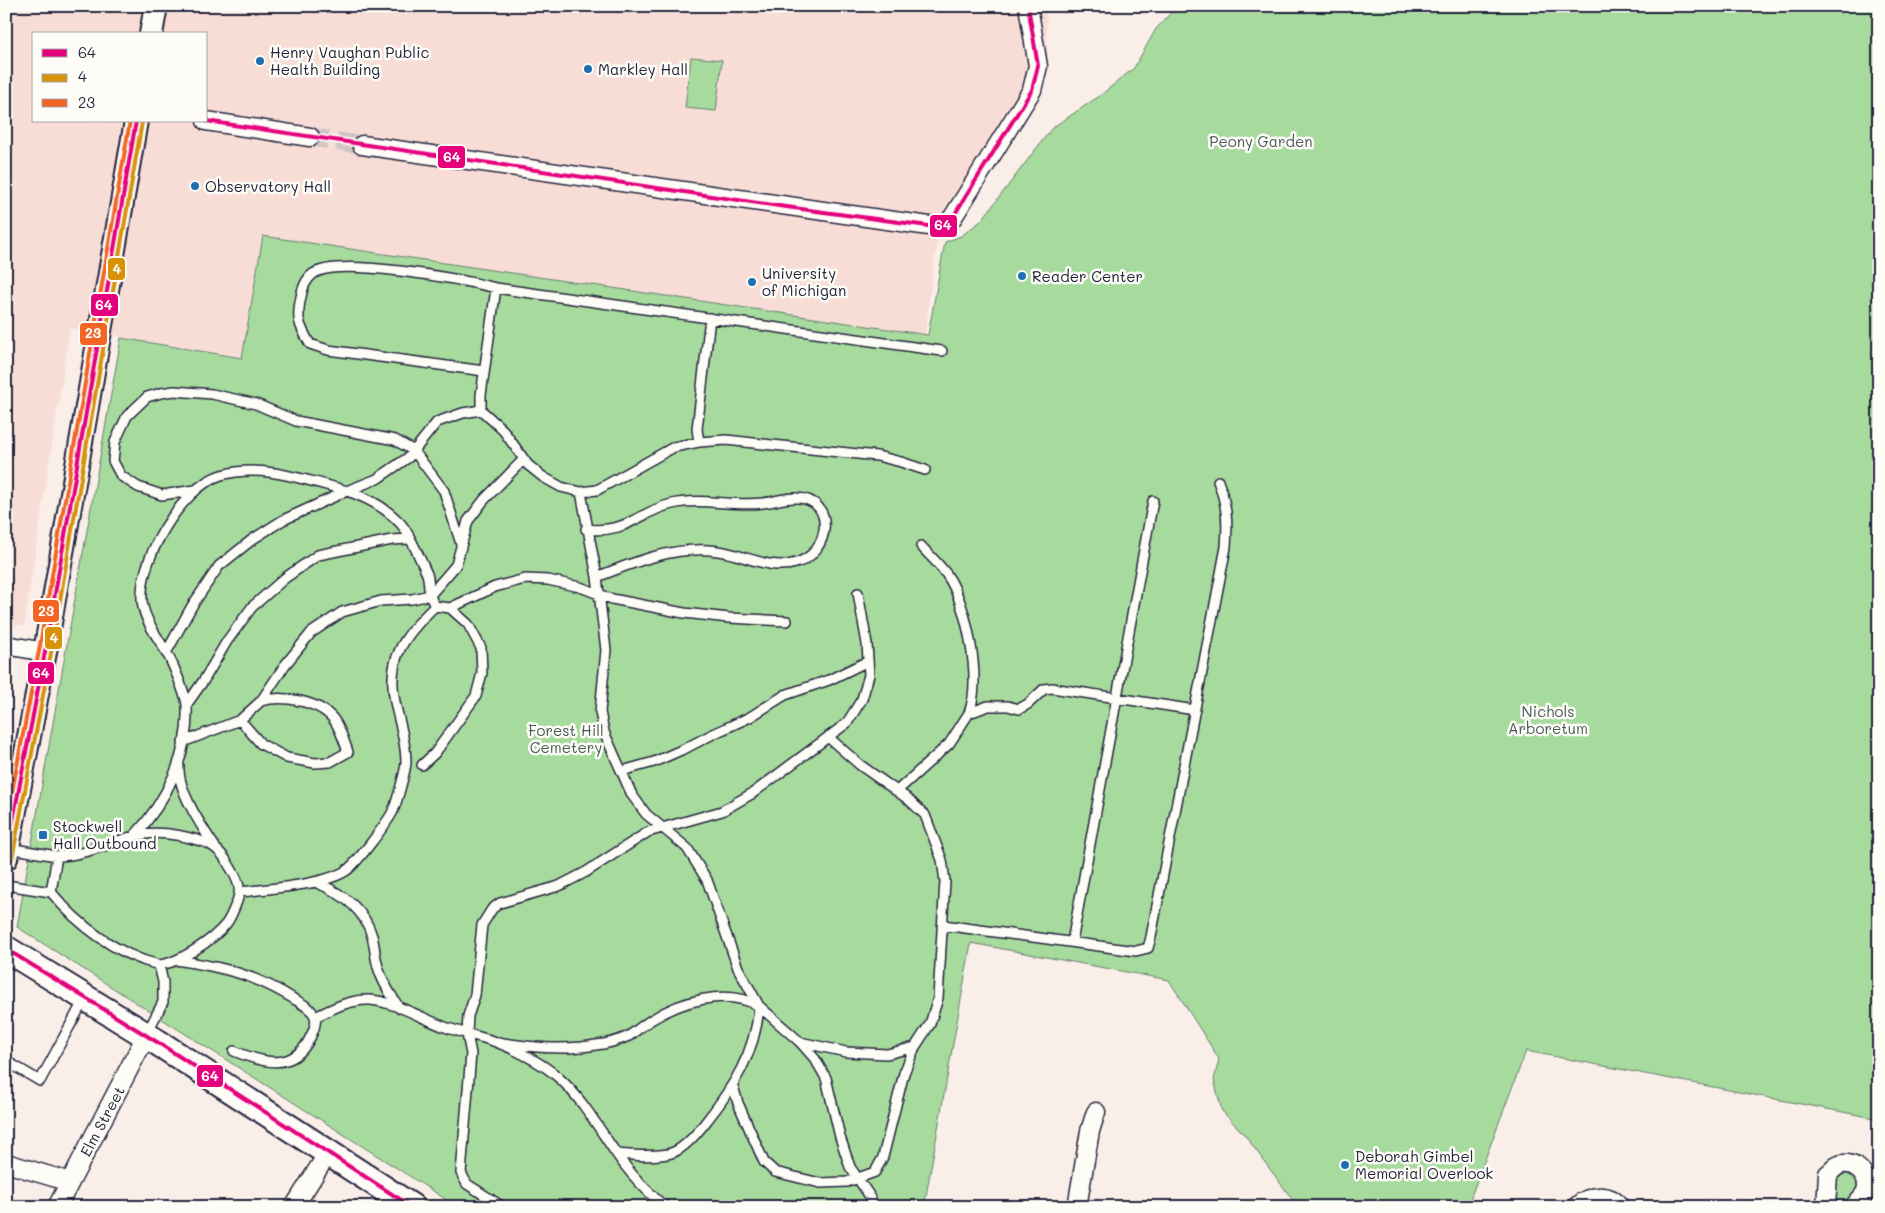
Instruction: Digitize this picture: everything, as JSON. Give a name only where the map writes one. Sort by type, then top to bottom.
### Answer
[{"type":"main road","points":[[6,949],[146,1036],[412,1207]]},
{"type":"street","points":[[151,32],[156,6]]},
{"type":"street","points":[[362,145],[936,227],[946,225],[953,217],[1032,90],[1038,66],[1028,6]]},
{"type":"street","points":[[208,121],[310,138]]},
{"type":"street","points":[[7,853],[45,652],[136,122]]},
{"type":"street","points":[[6,644],[45,652]]},
{"type":"street","name":"Elm Street","points":[[57,1207],[146,1036]]},
{"type":"street","points":[[1076,1207],[1090,1131],[1096,1112]]},
{"type":"street","points":[[294,1207],[328,1153]]},
{"type":"street","points":[[6,1163],[70,1182]]},
{"type":"street","points":[[1826,1207],[1828,1174],[1837,1166],[1849,1164],[1859,1168],[1866,1178],[1866,1190],[1854,1207]]},
{"type":"street","points":[[1576,1207],[1592,1197],[1604,1197],[1616,1202],[1620,1207]]},
{"type":"lane","points":[[484,371],[328,350],[310,344],[301,329],[297,315],[302,288],[313,274],[331,269],[353,267],[385,270],[461,280],[496,288],[942,351]]},
{"type":"lane","points":[[481,410],[484,371],[496,288]]},
{"type":"lane","points":[[699,442],[697,429],[710,318]]},
{"type":"lane","points":[[195,490],[162,495],[138,487],[122,476],[113,461],[115,442],[127,416],[148,397],[174,391],[212,394],[256,404],[296,421],[395,440],[414,451],[444,491],[461,544]]},
{"type":"lane","points":[[166,653],[192,606],[219,566],[252,539],[283,520],[349,490],[377,480],[409,457],[437,422],[462,413],[481,410]]},
{"type":"lane","points":[[481,410],[503,430],[524,458],[543,477],[561,487],[580,492],[597,490],[674,447],[699,442],[726,440],[877,456],[924,470]]},
{"type":"lane","points":[[183,742],[240,720],[261,701],[285,665],[311,632],[342,612],[381,601],[412,599],[430,595],[456,565],[468,521],[484,500],[524,458]]},
{"type":"lane","points":[[134,836],[146,823],[164,797],[172,781],[183,742],[187,704],[178,678],[150,626],[142,606],[141,585],[150,553],[182,503],[195,490],[220,476],[255,470],[349,490],[372,500],[401,524],[428,577],[430,595],[435,606]]},
{"type":"lane","points":[[943,925],[1136,951],[1148,948],[1226,546],[1227,514],[1225,500],[1218,482]]},
{"type":"lane","points":[[580,492],[597,577],[606,650],[600,712],[604,732],[632,795],[646,814],[687,848],[706,880],[738,968],[759,1006],[758,1021],[745,1064],[727,1096],[696,1134],[674,1152],[655,1155],[617,1154]]},
{"type":"lane","points":[[586,529],[598,530],[619,527],[662,507],[684,502],[763,503],[788,497],[802,498],[811,501],[823,516],[824,537],[816,550],[806,560],[794,564],[776,565],[719,551],[692,550],[646,559],[622,566],[597,577]]},
{"type":"lane","points":[[1072,942],[1153,501]]},
{"type":"lane","points":[[187,704],[252,607],[285,578],[318,555],[392,540],[409,539]]},
{"type":"lane","points":[[897,790],[949,744],[969,713],[974,698],[975,686],[971,648],[965,619],[947,575],[921,546]]},
{"type":"lane","points":[[435,606],[450,608],[495,587],[525,579],[548,580],[580,587],[621,601],[684,613],[729,618],[787,621]]},
{"type":"lane","points":[[502,1207],[467,1184],[461,1173],[471,1054],[467,1034],[468,1016],[475,995],[482,925],[492,909],[500,903],[560,886],[586,872],[648,832],[722,811],[753,793],[847,723],[862,699],[869,675],[867,644],[858,593]]},
{"type":"lane","points":[[240,892],[315,882],[347,870],[393,812],[406,763],[401,724],[392,680],[395,661],[397,652],[416,624],[435,606]]},
{"type":"lane","points":[[422,765],[435,753],[476,696],[482,673],[481,648],[468,624],[450,608]]},
{"type":"lane","points":[[622,771],[654,762],[686,748],[750,717],[785,695],[830,680],[868,661]]},
{"type":"lane","points":[[969,713],[988,706],[1008,706],[1019,709],[1024,707],[1044,689],[1048,688],[1194,710]]},
{"type":"lane","points":[[240,720],[261,744],[287,758],[308,762],[330,762],[348,752],[339,729],[332,718],[316,708],[287,698],[261,701]]},
{"type":"lane","points":[[733,1086],[738,1103],[764,1162],[775,1172],[820,1183],[847,1182],[875,1172],[883,1157],[904,1073],[915,1047],[930,1024],[938,998],[945,881],[942,860],[925,815],[897,790],[860,765],[828,737]]},
{"type":"lane","points":[[6,885],[52,892],[67,911],[92,932],[141,961],[159,966],[169,964],[213,938],[227,923],[240,892],[235,876],[226,859],[216,849],[192,810],[180,782],[178,772],[179,760]]},
{"type":"lane","points":[[7,853],[57,856],[80,854],[134,836],[155,833],[177,835],[203,841],[216,849]]},
{"type":"lane","points":[[52,892],[57,856]]},
{"type":"lane","points":[[315,882],[334,889],[354,905],[365,918],[372,936],[374,954],[380,973],[399,1008]]},
{"type":"lane","points":[[176,960],[213,966],[255,978],[308,1007],[315,1017],[310,1038],[304,1048],[292,1058],[284,1061],[266,1062],[234,1051]]},
{"type":"lane","points":[[146,1036],[163,1002],[163,982],[159,966]]},
{"type":"lane","points":[[6,1061],[40,1081],[85,998]]},
{"type":"lane","points":[[315,1017],[341,1005],[361,1001],[378,1002],[467,1034],[497,1042],[531,1047],[596,1046],[628,1036],[652,1020],[683,1005],[710,999],[736,998],[747,1000],[759,1006],[800,1042],[826,1078],[840,1137],[850,1167],[871,1198],[871,1207]]},
{"type":"lane","points":[[497,1042],[530,1059],[558,1077],[576,1095],[617,1154],[665,1207]]},
{"type":"lane","points":[[800,1042],[846,1052],[887,1054],[915,1047]]},
{"type":"shaded area","name":"University of Michigan","points":[[6,6],[1050,6],[1046,8],[1048,65],[1034,104],[960,218],[938,234],[925,334],[263,236],[242,358],[70,328],[24,626],[6,624]]},
{"type":"green space","points":[[1177,6],[1879,6],[1879,1119],[1526,1051],[1467,1207],[1298,1207],[1244,1134],[1222,1111],[1214,1080],[1219,1059],[1169,980],[971,943],[924,1207],[458,1207],[17,927],[121,338],[242,358],[263,236],[928,335],[945,242],[961,236],[981,221],[1052,128],[1101,95],[1134,68],[1156,29]]},
{"type":"green space","points":[[691,57],[722,60],[716,111],[685,108]]},
{"type":"green space","points":[[1850,1174],[1857,1180],[1858,1189],[1845,1207],[1833,1207],[1836,1177]]},
{"type":"tunnel","points":[[310,137],[362,145]]},
{"type":"transit line","name":"64","points":[[208,121],[779,206],[936,227],[946,225],[953,217],[1032,90],[1038,66],[1028,6]]},
{"type":"transit line","name":"23","points":[[6,823],[39,651],[130,122]]},
{"type":"transit line","name":"64","points":[[6,857],[45,652],[136,122]]},
{"type":"transit line","name":"4","points":[[12,859],[51,653],[142,122]]},
{"type":"transit line","name":"64","points":[[6,949],[157,1042],[412,1207]]},
{"type":"place","name":"Henry Vaughan Public Health Building","points":[[260,61]]},
{"type":"place","name":"Markley Hall","points":[[588,69]]},
{"type":"place","name":"Observatory Hall","points":[[195,186]]},
{"type":"place","name":"Reader Center","points":[[1022,276]]},
{"type":"place","name":"University of Michigan","points":[[752,282]]},
{"type":"place","name":"Stockwell Hall Outbound","points":[[43,835]]},
{"type":"place","name":"Deborah Gimbel Memorial Overlook","points":[[1345,1165]]},
{"type":"park label","name":"Peony Garden","points":[[1261,141]]},
{"type":"park label","name":"Nichols Arboretum","points":[[1548,720]]},
{"type":"park label","name":"Forest Hill Cemetery","points":[[566,738]]}]
